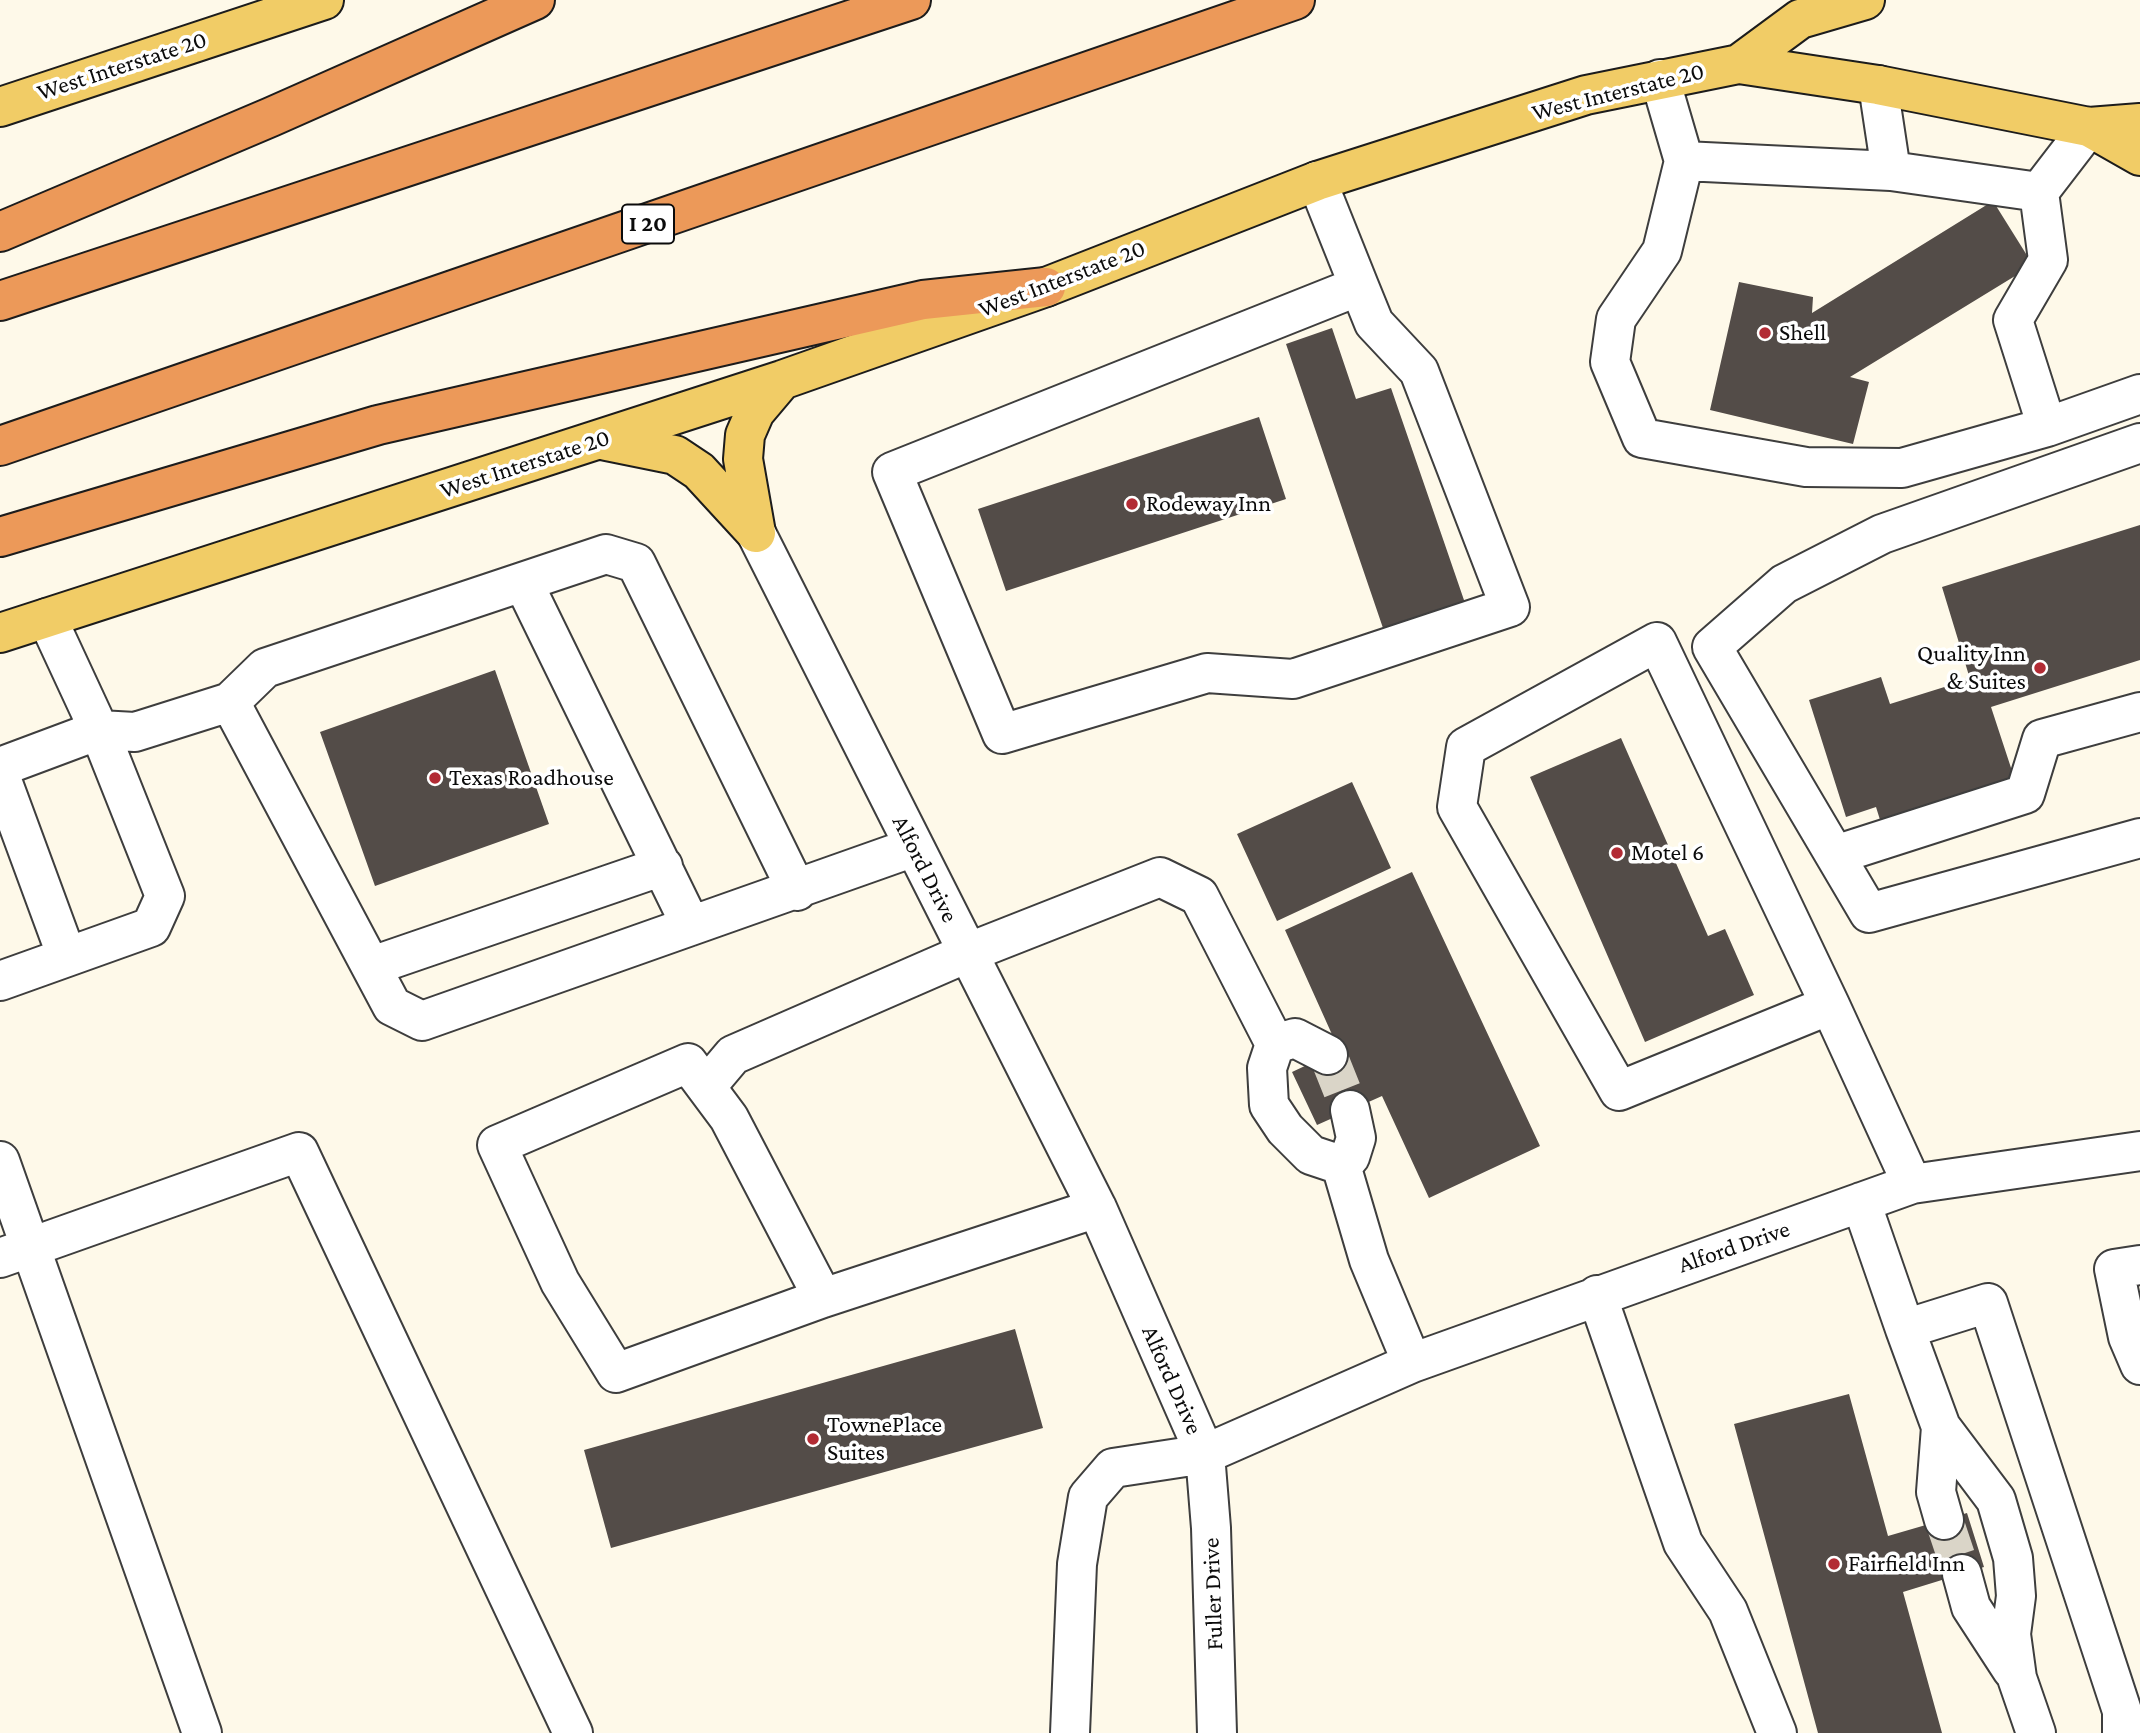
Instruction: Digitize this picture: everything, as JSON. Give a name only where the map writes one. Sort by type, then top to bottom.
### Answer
[{"type":"highway","points":[[0,232],[271,117],[535,0]]},
{"type":"highway","points":[[0,301],[911,0]]},
{"type":"highway","name":"I 20","points":[[0,446],[1295,0]]},
{"type":"highway","points":[[0,537],[378,425],[923,300],[1046,287]]},
{"type":"main road","name":"West Interstate 20","points":[[0,107],[324,0]]},
{"type":"main road","points":[[1739,64],[1800,19],[1865,0]]},
{"type":"main road","name":"West Interstate 20","points":[[0,633],[782,380],[1046,287],[1317,181],[1586,95],[1739,64],[1878,85],[2089,127],[2140,123]]},
{"type":"main road","points":[[2089,127],[2140,156]]},
{"type":"main road","points":[[756,533],[743,459],[745,435],[755,412],[782,380]]},
{"type":"main road","points":[[601,440],[676,455],[699,471],[756,533]]},
{"type":"street","points":[[1660,79],[1684,160],[1662,251],[1616,319],[1610,362],[1643,438],[1806,467],[1902,468],[2047,428],[2140,394]]},
{"type":"street","points":[[1878,85],[1891,171]]},
{"type":"street","points":[[2047,428],[2013,320],[2048,260],[2039,192],[2089,127]]},
{"type":"street","points":[[1684,160],[1891,171],[2039,192]]},
{"type":"street","points":[[1317,181],[1374,323],[1419,371],[1510,607],[1293,679],[1207,673],[1002,734],[892,472],[1359,286]]},
{"type":"street","points":[[2140,443],[1882,534],[1784,584],[1712,647],[1869,913],[2140,838]]},
{"type":"street","name":"Alford Drive","points":[[756,533],[1097,1209],[1205,1454],[1412,1363],[1912,1184],[2140,1151]]},
{"type":"street","points":[[0,767],[99,730],[135,732],[230,702],[265,667],[606,554],[636,564],[797,891]]},
{"type":"street","points":[[523,582],[691,926]]},
{"type":"street","points":[[0,981],[151,927],[165,896],[99,730],[47,618]]},
{"type":"street","points":[[1830,1005],[1619,1091],[1457,807],[1466,747],[1657,642],[1830,1005],[1912,1184]]},
{"type":"street","points":[[230,702],[392,1006],[422,1021],[797,891],[914,847]]},
{"type":"street","points":[[1835,855],[2025,794],[2042,739],[2140,712]]},
{"type":"street","points":[[0,775],[67,957]]},
{"type":"street","points":[[372,967],[663,866]]},
{"type":"street","points":[[706,1087],[733,1055],[967,953],[1160,877],[1199,896],[1275,1044],[1266,1068],[1269,1105],[1285,1129],[1311,1155],[1341,1165]]},
{"type":"street","points":[[1275,1044],[1295,1038],[1328,1055]]},
{"type":"street","points":[[822,1298],[729,1118],[688,1063],[497,1145],[560,1282],[616,1373],[822,1298],[1097,1209]]},
{"type":"street","points":[[1341,1165],[1350,1157],[1356,1138],[1350,1110]]},
{"type":"street","points":[[15,1253],[299,1152],[573,1733]]},
{"type":"street","points":[[0,1161],[15,1253],[202,1733]]},
{"type":"street","points":[[1341,1165],[1369,1260],[1412,1363]]},
{"type":"street","points":[[1861,1202],[1941,1427],[1996,1500],[2014,1558],[2016,1596],[2011,1634],[2017,1678],[2036,1733]]},
{"type":"street","points":[[2140,1265],[2114,1269],[2128,1337],[2140,1366]]},
{"type":"street","points":[[1597,1296],[1683,1543],[1728,1611],[1777,1733]]},
{"type":"street","points":[[1905,1329],[1988,1303],[2122,1712],[2122,1733]]},
{"type":"street","points":[[1941,1427],[1936,1492],[1944,1520]]},
{"type":"street","points":[[1070,1733],[1077,1564],[1088,1497],[1113,1468],[1205,1454]]},
{"type":"street","name":"Fuller Drive","points":[[1205,1454],[1211,1528],[1217,1733]]},
{"type":"street","points":[[1962,1574],[1972,1608],[2017,1678]]},
{"type":"building","points":[[1993,201],[2033,265],[1850,377],[1869,382],[1853,444],[1710,410],[1739,282],[1813,297],[1812,313]]},
{"type":"building","points":[[1332,328],[1356,399],[1391,388],[1465,603],[1384,631],[1286,344]]},
{"type":"building","name":"Rodeway Inn","points":[[1259,417],[1286,499],[1006,591],[978,509]]},
{"type":"building","name":"Quality Inn & Suites","points":[[2140,525],[2140,660],[1991,707],[2015,780],[1881,823],[1876,807],[1846,817],[1809,700],[1881,677],[1890,704],[1970,679],[1942,587]]},
{"type":"building","name":"Texas Roadhouse","points":[[495,670],[549,824],[375,886],[320,732]]},
{"type":"building","name":"Motel 6","points":[[1621,738],[1708,936],[1725,929],[1754,995],[1645,1042],[1530,777]]},
{"type":"building","points":[[1352,782],[1391,868],[1277,921],[1237,834]]},
{"type":"building","points":[[1412,872],[1540,1146],[1429,1198],[1382,1096],[1317,1125],[1292,1072],[1339,1050],[1285,930]]},
{"type":"building","name":"TownePlace Suites","points":[[1015,1329],[1043,1428],[611,1548],[584,1450]]},
{"type":"building","name":"Fairfield Inn","points":[[1849,1394],[1888,1536],[1967,1513],[1984,1567],[1903,1592],[1942,1733],[1818,1733],[1734,1424]]},
{"type":"tunnel","points":[[1328,1055],[1350,1110]]},
{"type":"tunnel","points":[[1944,1520],[1962,1574]]},
{"type":"place","name":"Shell","points":[[1765,333]]},
{"type":"place","name":"Rodeway Inn","points":[[1132,504]]},
{"type":"place","name":"Quality Inn & Suites","points":[[2040,668]]},
{"type":"place","name":"Texas Roadhouse","points":[[435,778]]},
{"type":"place","name":"Motel 6","points":[[1617,853]]},
{"type":"place","name":"TownePlace Suites","points":[[813,1439]]},
{"type":"place","name":"Fairfield Inn","points":[[1834,1564]]}]
